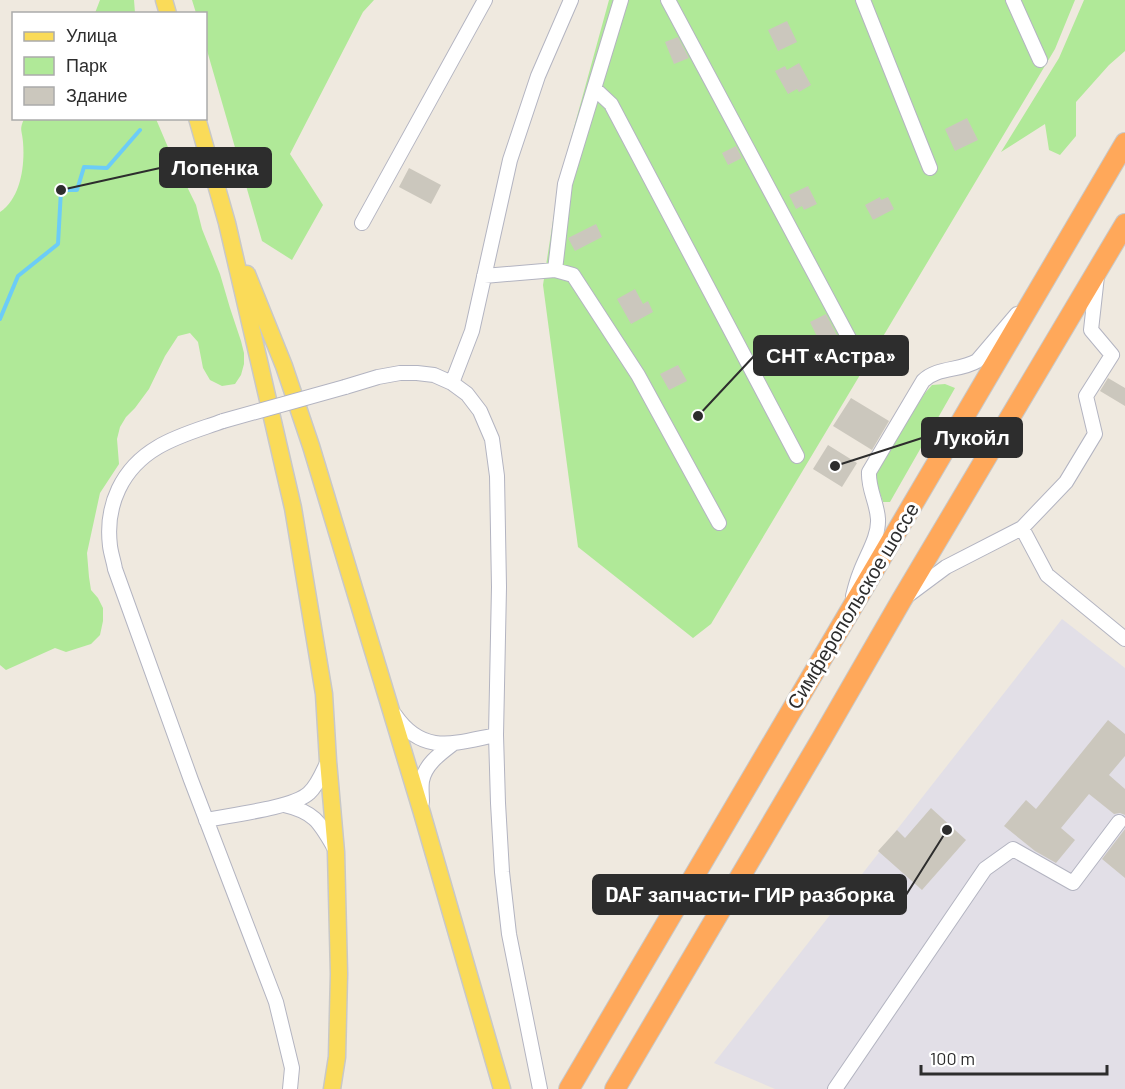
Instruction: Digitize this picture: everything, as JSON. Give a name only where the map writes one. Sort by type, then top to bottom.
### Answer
[{"type":"highway","name":"Симферопольское шоссе","points":[[569,1089],[1125,143]]},
{"type":"highway","name":"Симферопольское шоссе","points":[[615,1089],[1125,224]]},
{"type":"main road","points":[[198,120],[227,223],[293,508],[324,694],[336,852],[339,974],[336,1057],[332,1089]]},
{"type":"main road","points":[[227,223],[284,366],[312,446],[502,1089]]},
{"type":"street","points":[[362,223],[485,0]]},
{"type":"street","points":[[452,383],[472,331],[510,160],[538,76],[571,0]]},
{"type":"street","points":[[555,270],[565,184],[621,0]]},
{"type":"street","points":[[668,0],[859,357]]},
{"type":"street","points":[[863,0],[930,168]]},
{"type":"street","points":[[1013,0],[1040,60]]},
{"type":"street","points":[[595,89],[610,104],[797,456]]},
{"type":"street","points":[[484,276],[555,270],[573,275],[632,365],[719,523]]},
{"type":"street","points":[[901,601],[946,567],[1022,528],[1066,482],[1095,434],[1086,396],[1112,355],[1091,330],[1097,270]]},
{"type":"street","points":[[844,623],[859,575],[876,533],[878,517],[868,483],[869,472],[923,381],[933,373],[969,366],[977,361],[1038,290]]},
{"type":"street","points":[[290,1089],[292,1068],[276,1002],[191,780],[115,569],[110,547],[111,512],[115,495],[124,477],[157,447],[181,435],[378,377],[417,373],[434,375],[468,394],[480,411],[492,439],[497,476],[499,586],[496,735],[502,872],[509,934],[540,1089]]},
{"type":"street","points":[[1022,528],[1047,575],[1125,639]]},
{"type":"street","points":[[391,709],[403,727],[417,738],[435,743],[454,743],[496,735]]},
{"type":"street","points":[[422,813],[422,782],[427,769],[435,758],[454,743]]},
{"type":"street","points":[[206,820],[299,800],[310,792],[328,760]]},
{"type":"street","points":[[282,805],[299,808],[312,816],[323,827],[336,852]]},
{"type":"street","points":[[835,1089],[985,869],[1012,849],[1073,883],[1119,822]]},
{"type":"shaded area","points":[[1062,619],[1125,668],[1125,1089],[775,1089],[714,1063]]},
{"type":"green space","points":[[100,0],[134,0],[135,12],[95,12]]},
{"type":"green space","points":[[192,0],[374,0],[363,12],[290,154],[323,205],[292,260],[262,241],[207,50],[207,12],[196,12]]},
{"type":"green space","points":[[609,0],[1075,0],[1055,49],[711,624],[693,638],[578,547],[543,285],[559,182]]},
{"type":"green space","points":[[1084,0],[1125,0],[1125,51],[1109,65],[1076,102],[1076,136],[1060,155],[1049,150],[1045,124],[1001,152],[1059,58]]},
{"type":"green space","points":[[24,120],[156,120],[196,205],[202,229],[220,274],[241,341],[244,364],[235,384],[222,386],[210,380],[203,368],[198,342],[190,333],[178,336],[165,356],[149,389],[120,427],[117,439],[119,464],[100,493],[87,553],[91,590],[103,608],[100,635],[91,644],[66,652],[55,648],[6,670],[0,665],[0,212],[13,198],[20,180],[23,151],[21,128]]},
{"type":"green space","points":[[945,384],[955,388],[890,502],[883,502],[876,468],[925,393],[932,385]]},
{"type":"building","points":[[787,21],[797,42],[778,51],[768,30]]},
{"type":"building","points":[[678,37],[689,58],[674,64],[665,42]]},
{"type":"building","points":[[799,63],[811,85],[799,92],[797,89],[788,94],[775,71],[785,66],[787,70]]},
{"type":"building","points":[[967,118],[978,140],[955,151],[945,129]]},
{"type":"building","points":[[736,146],[742,158],[728,165],[722,153]]},
{"type":"building","points":[[409,168],[441,185],[431,204],[399,187]]},
{"type":"building","points":[[808,186],[817,204],[804,210],[802,206],[796,209],[789,195]]},
{"type":"building","points":[[880,197],[881,200],[888,197],[894,209],[873,220],[865,205]]},
{"type":"building","points":[[596,224],[602,237],[575,251],[568,238]]},
{"type":"building","points":[[635,289],[643,304],[648,301],[653,312],[631,324],[617,299]]},
{"type":"building","points":[[826,314],[851,362],[838,367],[828,342],[821,345],[810,322]]},
{"type":"building","points":[[678,365],[687,381],[669,390],[660,374]]},
{"type":"building","points":[[1108,378],[1125,388],[1125,406],[1100,391]]},
{"type":"building","points":[[851,398],[889,421],[872,450],[833,426]]},
{"type":"building","points":[[828,445],[857,463],[842,487],[813,469]]},
{"type":"building","points":[[1108,720],[1125,734],[1125,756],[1109,775],[1125,789],[1125,815],[1114,814],[1089,794],[1061,828],[1075,840],[1056,863],[1035,851],[1004,826],[1026,800],[1036,809]]},
{"type":"building","points":[[931,808],[966,840],[922,890],[878,851],[897,830],[905,838]]},
{"type":"building","points":[[1125,829],[1125,878],[1102,859]]},
{"type":"waterway","points":[[0,319],[18,276],[58,244],[61,190],[77,190],[84,167],[107,168],[140,130]]},
{"type":"place","name":"Лопенка","points":[[61,190]]},
{"type":"place","name":"СНТ «Астра»","points":[[698,416]]},
{"type":"place","name":"Лукойл","points":[[835,466]]},
{"type":"place","name":"DAF запчасти- ГИР разборка","points":[[947,830]]}]
